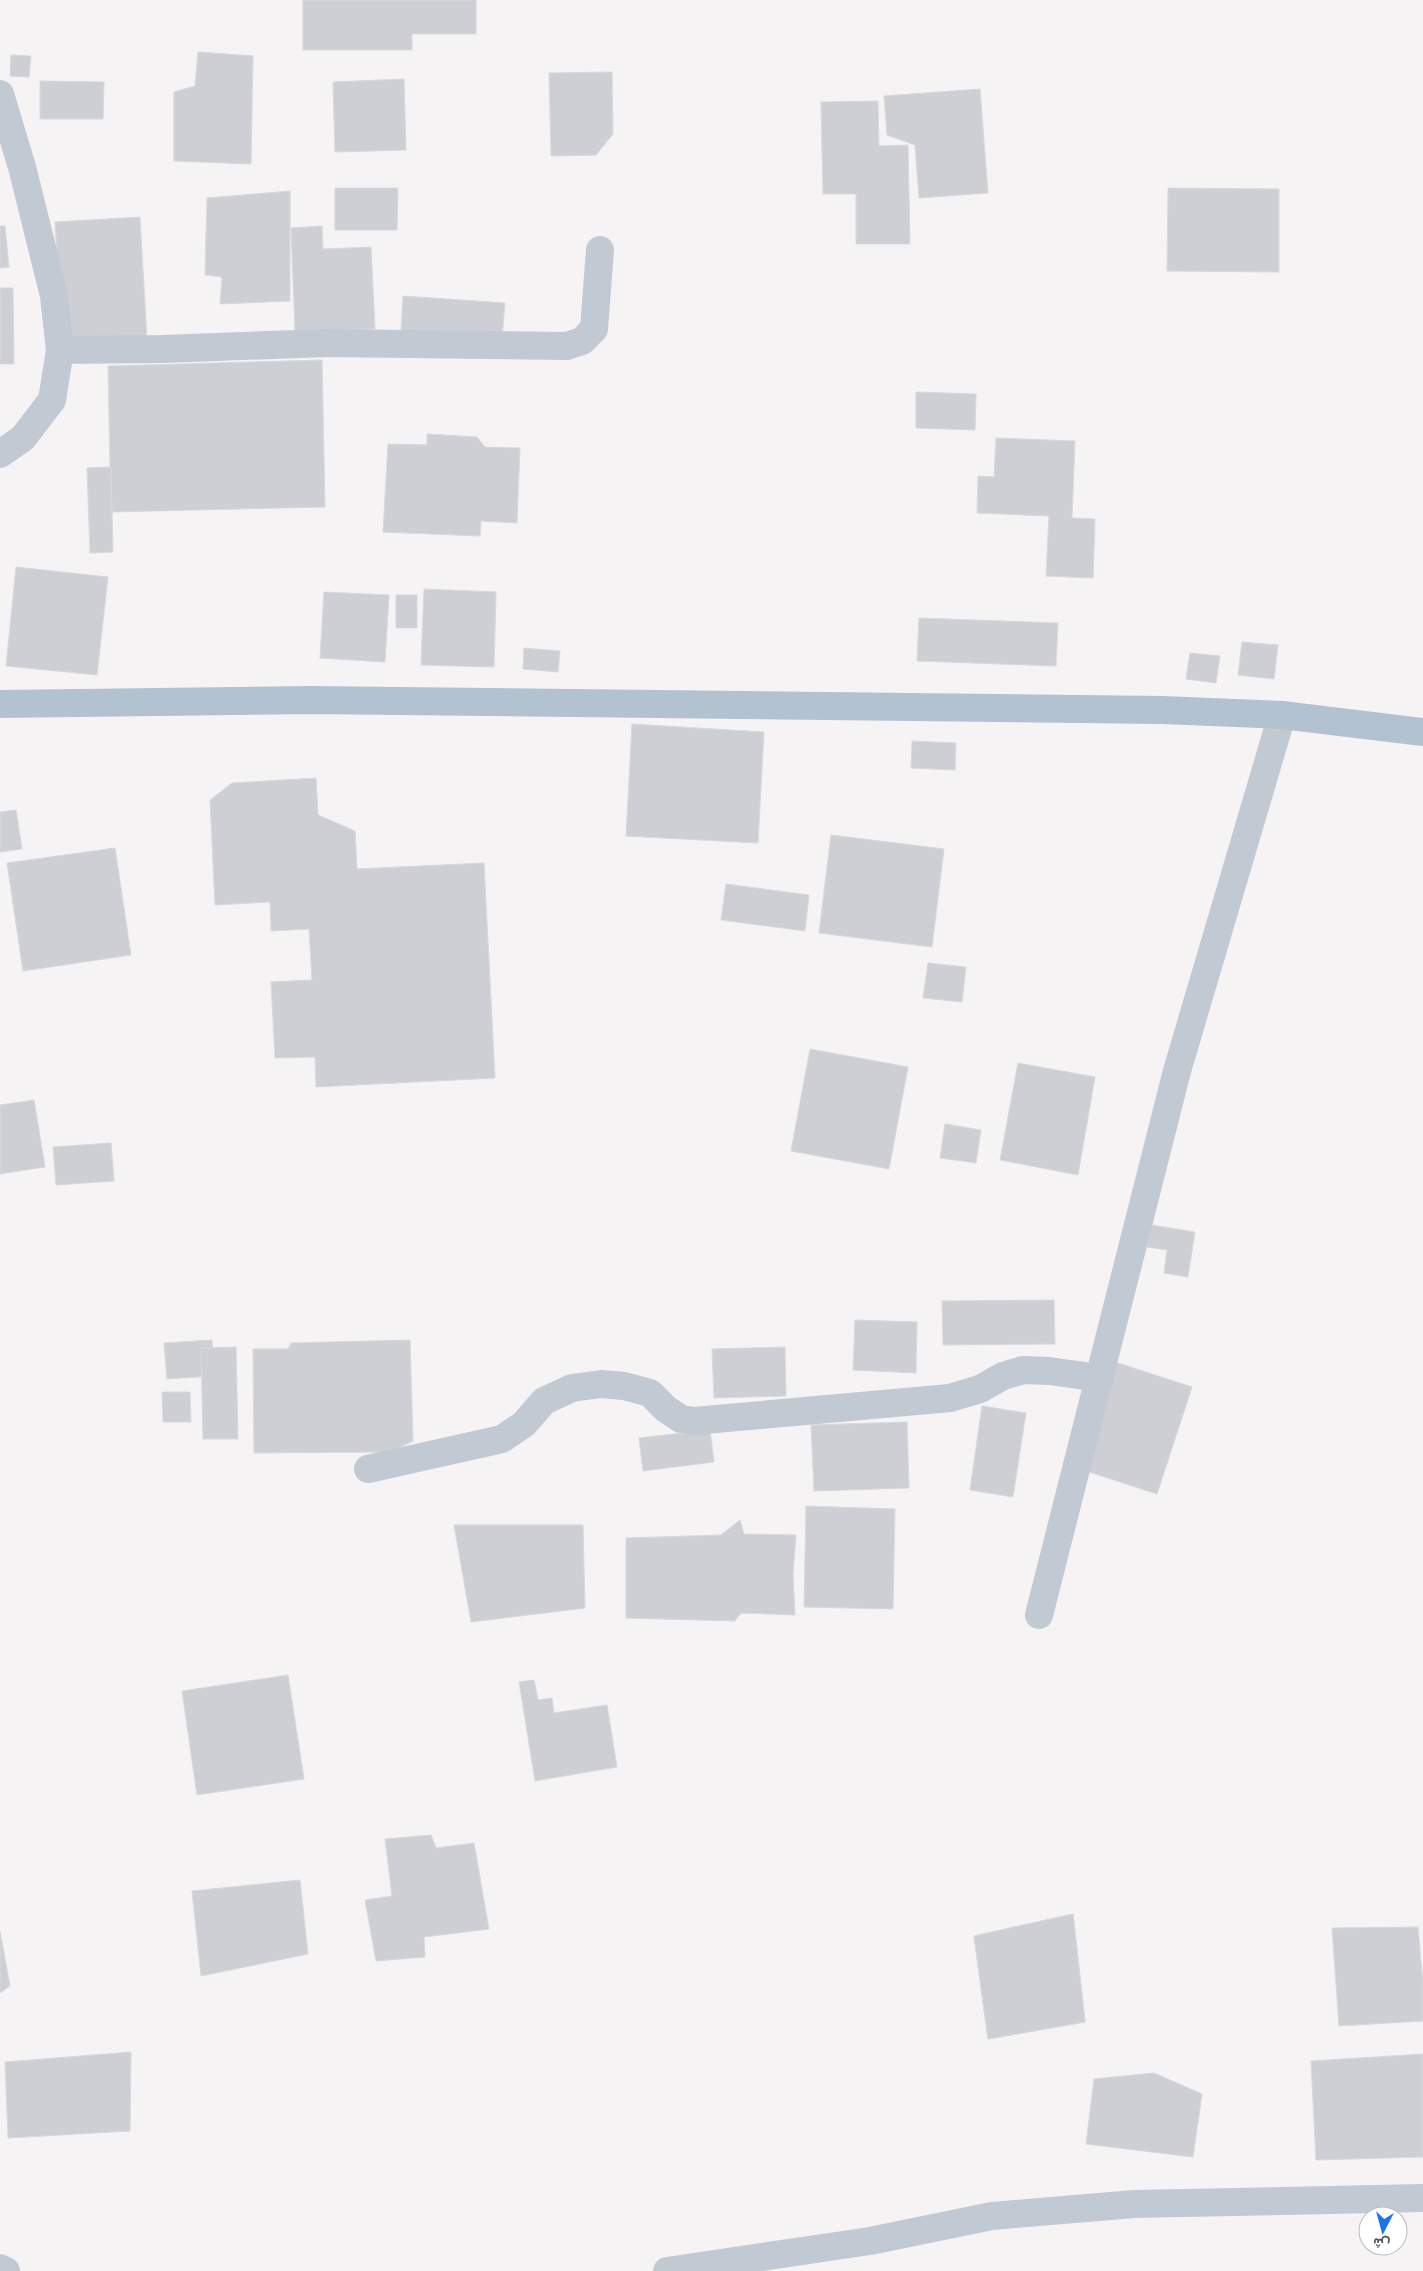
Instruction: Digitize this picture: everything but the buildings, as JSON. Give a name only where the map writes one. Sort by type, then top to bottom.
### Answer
[{"type":"main road","points":[[0,704],[310,700],[1162,710],[1282,714],[1423,732]]},
{"type":"street","points":[[0,94],[22,167],[54,296],[60,350],[52,400],[24,438],[0,454]]},
{"type":"street","points":[[60,350],[163,349],[325,343],[567,346],[582,341],[594,329],[600,250]]},
{"type":"street","points":[[1039,1615],[1177,1072],[1282,714]]},
{"type":"street","points":[[368,1469],[502,1439],[524,1424],[544,1401],[572,1388],[601,1384],[624,1386],[650,1393],[666,1409],[681,1419],[694,1421],[950,1398],[980,1389],[1003,1376],[1023,1370],[1049,1371],[1100,1378]]},
{"type":"street","points":[[667,2271],[870,2241],[992,2216],[1134,2204],[1423,2198]]},
{"type":"street","points":[[0,2268],[6,2271]]}]
